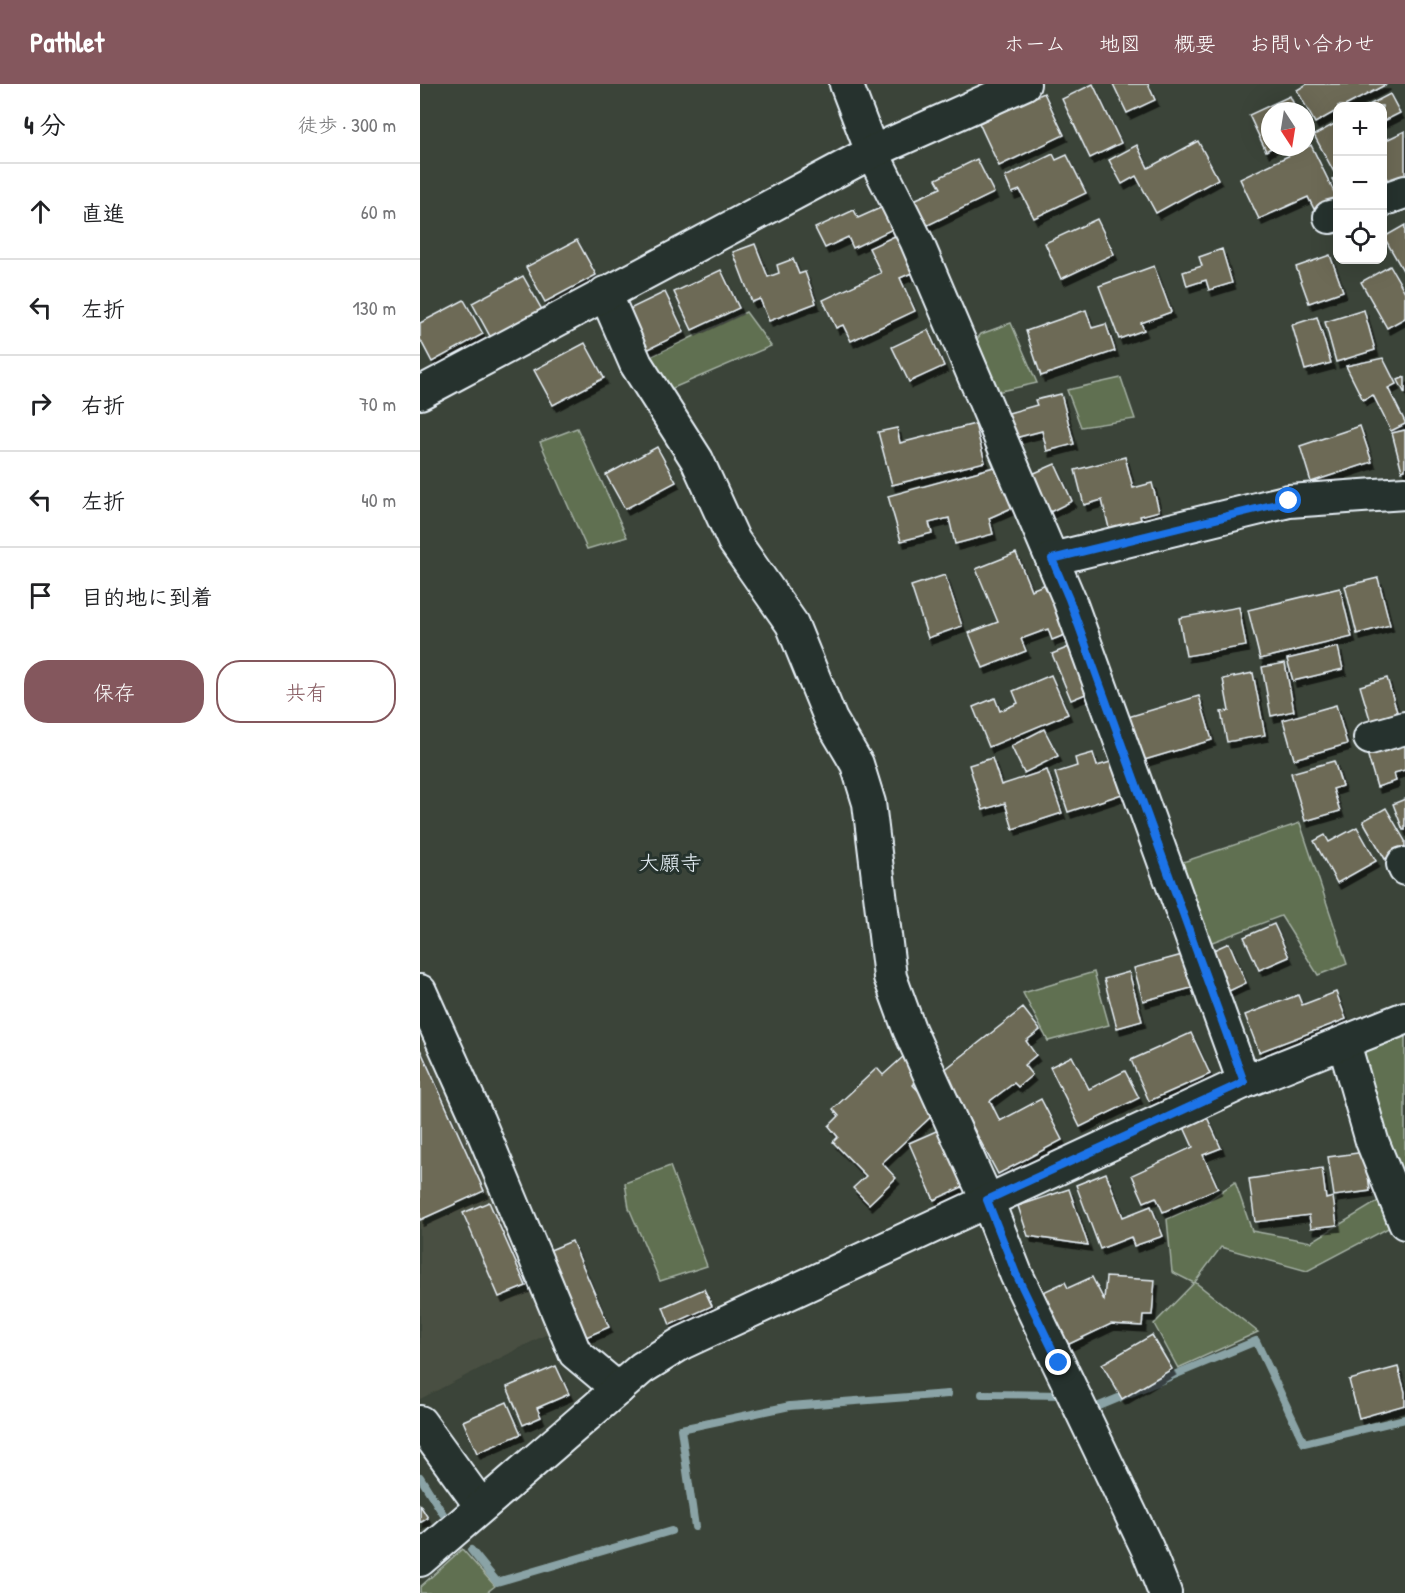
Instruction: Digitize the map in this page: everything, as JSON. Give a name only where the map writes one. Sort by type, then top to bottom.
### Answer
[{"type":"street","points":[[846,84],[872,152],[916,240],[1069,599],[1244,1082]]},
{"type":"street","points":[[420,393],[872,152],[1024,84]]},
{"type":"street","points":[[1387,199],[1405,192]]},
{"type":"street","points":[[605,293],[636,364],[698,460],[734,541],[792,624],[831,720],[857,764],[869,803],[890,977],[909,1029],[987,1200],[1016,1274],[1147,1548],[1165,1593]]},
{"type":"street","points":[[1052,559],[1289,501],[1405,494]]},
{"type":"street","points":[[1370,738],[1405,728]]},
{"type":"street","points":[[420,991],[478,1120],[575,1353],[618,1389]]},
{"type":"street","points":[[420,1560],[642,1368],[682,1342],[1244,1082],[1405,1018]]},
{"type":"street","points":[[1344,1043],[1371,1141],[1405,1223]]},
{"type":"street","points":[[420,1422],[481,1506]]},
{"type":"shaded area","points":[[420,1021],[555,1330],[420,1399]]},
{"type":"green space","points":[[746,312],[771,346],[666,391],[645,359]]},
{"type":"green space","points":[[1011,323],[1037,383],[992,393],[970,348],[981,334]]},
{"type":"green space","points":[[1121,378],[1135,419],[1081,427],[1067,390]]},
{"type":"green space","points":[[577,428],[627,537],[587,549],[540,442]]},
{"type":"green space","points":[[1300,823],[1347,964],[1318,975],[1281,916],[1207,944],[1177,864]]},
{"type":"green space","points":[[1094,972],[1109,1025],[1048,1041],[1023,993]]},
{"type":"green space","points":[[1405,1029],[1405,1203],[1358,1047]]},
{"type":"green space","points":[[670,1166],[707,1266],[660,1281],[629,1208],[625,1183]]},
{"type":"green space","points":[[1235,1182],[1252,1231],[1311,1242],[1380,1200],[1396,1224],[1307,1271],[1221,1247],[1195,1282],[1258,1332],[1178,1368],[1154,1324],[1194,1283],[1172,1272],[1167,1219],[1209,1200]]},
{"type":"green space","points":[[462,1549],[495,1586],[486,1593],[420,1593],[420,1587]]},
{"type":"building","points":[[1093,84],[1121,143],[1090,158],[1062,99]]},
{"type":"building","points":[[1113,84],[1148,84],[1155,100],[1127,113]]},
{"type":"building","points":[[1307,84],[1387,84],[1353,102],[1333,102],[1333,113],[1315,123],[1315,102],[1304,102],[1297,90]]},
{"type":"building","points":[[1044,93],[1064,135],[999,166],[979,123]]},
{"type":"building","points":[[1390,94],[1400,113],[1387,120],[1387,102],[1375,102]]},
{"type":"building","points":[[1290,96],[1293,102],[1277,102]]},
{"type":"building","points":[[1261,109],[1261,140],[1249,115]]},
{"type":"building","points":[[1333,125],[1333,170],[1315,137],[1315,134]]},
{"type":"building","points":[[1405,131],[1405,183],[1392,189],[1387,179],[1387,140]]},
{"type":"building","points":[[1198,141],[1218,179],[1156,213],[1136,176],[1122,184],[1109,160],[1137,145],[1148,168]]},
{"type":"building","points":[[1315,153],[1333,190],[1333,200],[1314,209],[1308,197],[1259,219],[1240,179],[1288,156],[1315,156]]},
{"type":"building","points":[[1053,154],[1056,160],[1067,155],[1086,193],[1034,218],[1020,190],[1012,193],[1005,177]]},
{"type":"building","points":[[977,159],[994,193],[926,226],[914,200],[941,188],[936,179]]},
{"type":"building","points":[[887,205],[897,227],[853,248],[848,237],[825,248],[815,228],[854,210],[858,218]]},
{"type":"building","points":[[1097,219],[1114,254],[1061,279],[1045,243]]},
{"type":"building","points":[[1405,225],[1405,274],[1387,242],[1387,235]]},
{"type":"building","points":[[897,235],[914,272],[900,278],[915,311],[851,341],[843,325],[836,328],[823,300],[881,273],[869,248]]},
{"type":"building","points":[[577,240],[596,275],[545,302],[526,267]]},
{"type":"building","points":[[755,244],[768,277],[779,273],[777,265],[793,259],[799,274],[805,272],[816,303],[769,321],[760,299],[752,302],[733,252]]},
{"type":"building","points":[[1222,249],[1232,283],[1209,290],[1206,280],[1187,286],[1183,272],[1202,266],[1199,257]]},
{"type":"building","points":[[1330,255],[1343,291],[1309,303],[1296,267]]},
{"type":"building","points":[[1154,266],[1171,312],[1141,323],[1144,330],[1119,339],[1099,286]]},
{"type":"building","points":[[1390,266],[1405,292],[1405,318],[1387,328],[1361,282]]},
{"type":"building","points":[[721,270],[739,308],[692,330],[674,292]]},
{"type":"building","points":[[523,276],[542,310],[491,338],[472,303]]},
{"type":"building","points":[[665,292],[684,332],[632,357],[613,317]]},
{"type":"building","points":[[464,300],[483,334],[432,362],[420,339],[420,323]]},
{"type":"building","points":[[1086,310],[1092,328],[1106,324],[1115,351],[1041,376],[1026,331]]},
{"type":"building","points":[[1364,310],[1375,350],[1336,362],[1325,322]]},
{"type":"building","points":[[1317,317],[1331,363],[1305,370],[1292,325]]},
{"type":"building","points":[[928,330],[944,366],[909,382],[892,347]]},
{"type":"building","points":[[585,343],[604,378],[553,405],[534,370]]},
{"type":"building","points":[[1383,358],[1396,384],[1388,388],[1405,422],[1391,431],[1373,395],[1363,400],[1346,366]]},
{"type":"building","points":[[1405,377],[1405,394],[1398,380]]},
{"type":"building","points":[[1061,394],[1074,444],[1047,451],[1042,431],[1011,439],[1005,414],[1037,405],[1035,400]]},
{"type":"building","points":[[975,424],[985,462],[892,485],[878,432],[897,428],[900,443]]},
{"type":"building","points":[[1360,426],[1372,462],[1311,482],[1300,446]]},
{"type":"building","points":[[1405,430],[1405,470],[1402,471],[1392,433]]},
{"type":"building","points":[[657,447],[676,482],[625,509],[606,475]]},
{"type":"building","points":[[1125,457],[1133,488],[1152,483],[1159,511],[1140,516],[1143,527],[1111,536],[1102,500],[1084,505],[1075,470]]},
{"type":"building","points":[[1055,464],[1072,501],[1048,513],[1030,475]]},
{"type":"building","points":[[998,466],[1016,506],[989,518],[993,534],[955,544],[949,518],[929,523],[932,533],[901,541],[888,496]]},
{"type":"building","points":[[1016,553],[1031,590],[1051,582],[1072,632],[1052,640],[1048,629],[1021,639],[1026,651],[983,668],[969,633],[998,622],[976,569]]},
{"type":"building","points":[[945,575],[962,626],[928,638],[911,586]]},
{"type":"building","points":[[1378,578],[1390,625],[1357,634],[1345,586]]},
{"type":"building","points":[[1340,588],[1352,637],[1260,659],[1248,610]]},
{"type":"building","points":[[1239,607],[1246,646],[1186,656],[1179,618]]},
{"type":"building","points":[[1074,645],[1093,691],[1071,700],[1052,654]]},
{"type":"building","points":[[1338,647],[1343,669],[1293,681],[1287,659]]},
{"type":"building","points":[[1285,663],[1294,711],[1271,716],[1262,667]]},
{"type":"building","points":[[1253,673],[1265,735],[1227,742],[1221,712],[1229,711],[1223,679]]},
{"type":"building","points":[[1051,675],[1068,714],[989,747],[973,707],[995,698],[1000,711],[1018,703],[1013,691]]},
{"type":"building","points":[[1387,678],[1400,722],[1373,729],[1360,686]]},
{"type":"building","points":[[1199,696],[1212,740],[1141,761],[1128,717]]},
{"type":"building","points":[[1336,705],[1347,744],[1294,759],[1283,720]]},
{"type":"building","points":[[1044,729],[1058,756],[1024,773],[1011,746]]},
{"type":"building","points":[[1405,742],[1405,770],[1394,773],[1396,781],[1377,787],[1367,753]]},
{"type":"building","points":[[1093,753],[1097,766],[1114,761],[1125,793],[1068,812],[1055,773],[1077,766],[1075,758]]},
{"type":"building","points":[[992,758],[1001,785],[1047,770],[1062,813],[1013,829],[1005,803],[983,810],[969,765]]},
{"type":"building","points":[[1334,761],[1342,786],[1333,789],[1340,811],[1305,821],[1291,773]]},
{"type":"building","points":[[1405,799],[1405,830],[1403,830],[1393,804]]},
{"type":"building","points":[[1386,808],[1405,841],[1405,848],[1385,859],[1363,821]]},
{"type":"building","points":[[1357,827],[1376,861],[1337,883],[1314,841],[1325,835],[1329,842]]},
{"type":"building","points":[[1274,924],[1289,957],[1259,970],[1244,937]]},
{"type":"building","points":[[1229,943],[1246,983],[1227,992],[1209,952]]},
{"type":"building","points":[[1186,954],[1195,987],[1143,1001],[1134,968]]},
{"type":"building","points":[[1129,972],[1142,1021],[1117,1028],[1104,979]]},
{"type":"building","points":[[1336,992],[1346,1019],[1259,1052],[1245,1015],[1298,995],[1302,1005]]},
{"type":"building","points":[[1023,1008],[1040,1030],[1026,1041],[1036,1055],[1024,1065],[1032,1075],[1018,1087],[1014,1083],[990,1101],[1000,1121],[1041,1099],[1062,1140],[998,1174],[943,1071]]},
{"type":"building","points":[[1191,1033],[1210,1074],[1149,1101],[1131,1060]]},
{"type":"building","points":[[420,1049],[484,1191],[420,1220]]},
{"type":"building","points":[[904,1056],[922,1076],[913,1085],[937,1111],[882,1163],[896,1178],[869,1204],[853,1188],[866,1176],[833,1142],[838,1137],[829,1126],[839,1116],[833,1109],[877,1068],[883,1075]]},
{"type":"building","points":[[1072,1056],[1089,1089],[1125,1071],[1139,1098],[1080,1127],[1050,1067]]},
{"type":"building","points":[[1206,1115],[1221,1148],[1203,1155],[1218,1188],[1163,1212],[1156,1197],[1144,1202],[1132,1175],[1193,1147],[1183,1125]]},
{"type":"building","points":[[943,1128],[969,1184],[934,1200],[909,1143]]},
{"type":"building","points":[[1365,1152],[1370,1191],[1334,1196],[1328,1157]]},
{"type":"building","points":[[1322,1168],[1326,1199],[1333,1197],[1337,1225],[1311,1228],[1309,1215],[1255,1222],[1249,1179]]},
{"type":"building","points":[[1106,1173],[1123,1217],[1151,1206],[1163,1236],[1134,1246],[1131,1237],[1100,1249],[1076,1185]]},
{"type":"building","points":[[1069,1189],[1088,1245],[1028,1236],[1018,1206]]},
{"type":"building","points":[[489,1202],[526,1286],[499,1297],[463,1213]]},
{"type":"building","points":[[572,1241],[609,1327],[586,1337],[548,1251]]},
{"type":"building","points":[[1092,1277],[1104,1300],[1106,1277],[1155,1280],[1152,1315],[1143,1315],[1142,1326],[1111,1324],[1065,1346],[1039,1294],[1065,1282],[1068,1288]]},
{"type":"building","points":[[704,1289],[712,1306],[670,1325],[663,1307]]},
{"type":"building","points":[[1152,1335],[1172,1369],[1122,1399],[1102,1364]]},
{"type":"building","points":[[556,1366],[569,1394],[537,1408],[541,1417],[523,1425],[507,1387]]},
{"type":"building","points":[[1398,1367],[1405,1392],[1405,1405],[1359,1418],[1349,1380]]},
{"type":"building","points":[[507,1402],[521,1434],[477,1453],[463,1421]]},
{"type":"building","points":[[420,1505],[428,1518],[420,1523]]},
{"type":"waterway","points":[[1092,1409],[1256,1341],[1304,1443],[1405,1419]]},
{"type":"waterway","points":[[695,1527],[681,1429],[790,1406],[948,1394]]},
{"type":"waterway","points":[[982,1394],[1064,1395]]},
{"type":"waterway","points":[[420,1477],[445,1517]]},
{"type":"waterway","points":[[471,1550],[497,1582],[671,1531]]},
{"type":"district","name":"大願寺","points":[[670,862]]},
{"type":"route","points":[[1059,1363],[1016,1274],[987,1200],[1244,1082],[1069,599],[1052,559],[1289,501]]}]
